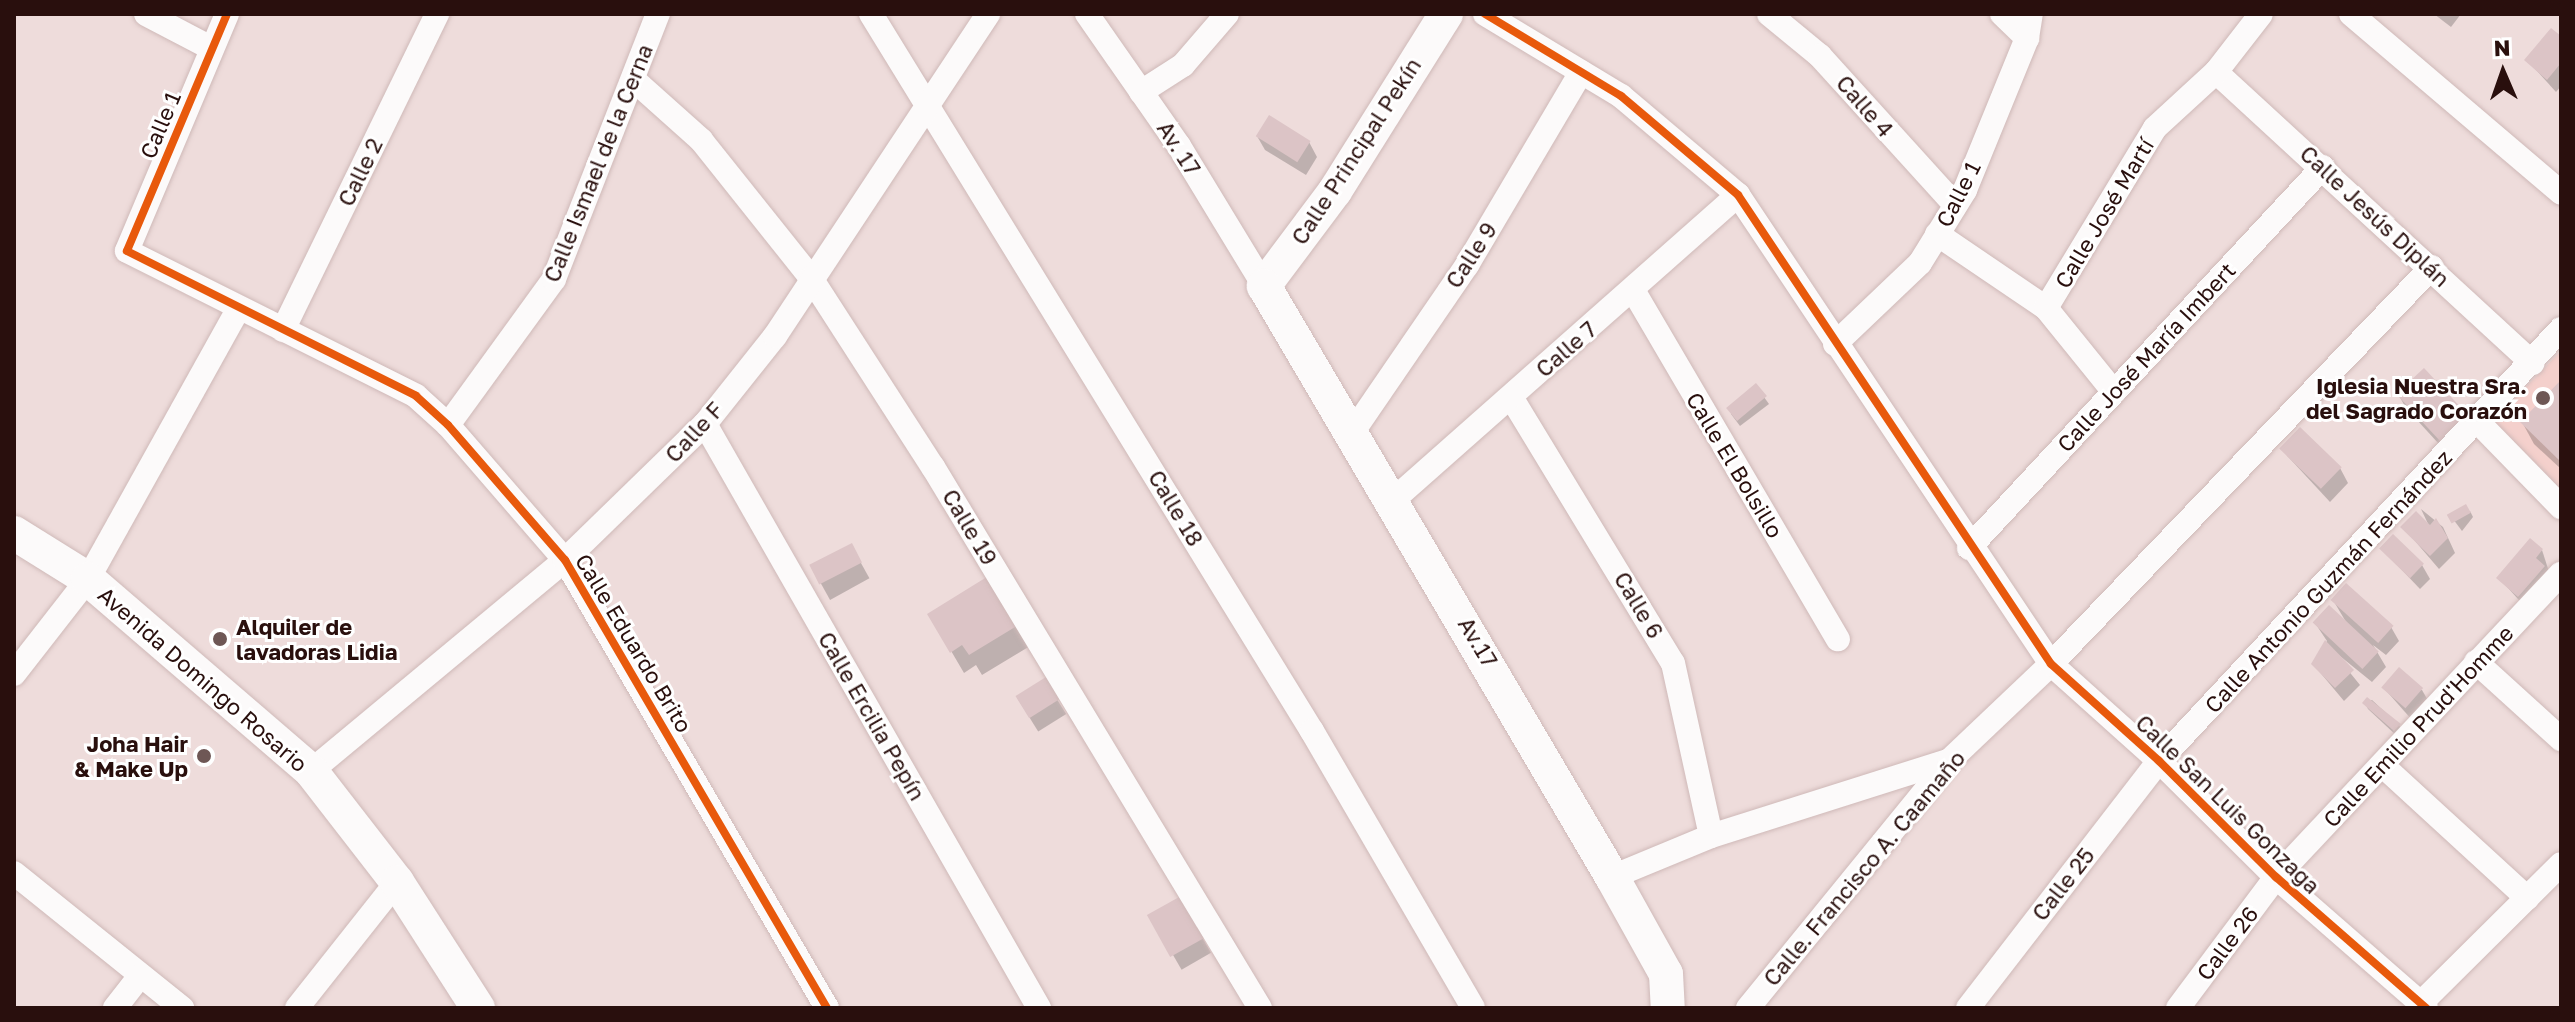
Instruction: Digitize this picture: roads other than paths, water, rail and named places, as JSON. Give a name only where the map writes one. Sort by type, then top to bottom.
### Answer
[{"type":"main road","name":"Calle Principal Pekín","points":[[1264,286],[1335,191],[1438,16]]},
{"type":"main road","name":"Av.17","points":[[1264,286],[1612,877],[1666,974],[1668,1008]]},
{"type":"main road","name":"Avenida Domingo Rosario","points":[[14,533],[88,579],[311,771],[397,882],[478,1008]]},
{"type":"street","points":[[146,14],[211,48]]},
{"type":"street","name":"Calle 1","points":[[127,251],[227,14]]},
{"type":"street","name":"Calle 2","points":[[283,330],[437,14]]},
{"type":"street","name":"Calle Ismael de la Cerna","points":[[448,425],[554,279],[635,81],[658,14]]},
{"type":"street","name":"Calle 18","points":[[871,14],[1312,731],[1473,1008]]},
{"type":"street","name":"Calle F","points":[[311,771],[565,560],[705,424],[775,336],[988,14]]},
{"type":"street","name":"Av. 17","points":[[1087,14],[1141,92],[1264,286]]},
{"type":"street","points":[[1141,92],[1183,65],[1227,14]]},
{"type":"street","name":"Calle San Luis Gonzaga","points":[[1485,14],[1621,96],[1738,195],[1969,548],[2051,664],[2159,761],[2276,877],[2411,1002]]},
{"type":"street","name":"Calle 4","points":[[1769,14],[1820,56],[1955,205]]},
{"type":"street","points":[[2002,14],[2027,38]]},
{"type":"street","name":"Calle 1","points":[[1835,344],[1920,263],[1955,205],[2027,38],[2031,14]]},
{"type":"street","name":"Calle José Martí","points":[[2046,308],[2155,128],[2216,72],[2261,14]]},
{"type":"street","points":[[2351,14],[2561,193]]},
{"type":"street","name":"Calle 9","points":[[1352,433],[1467,265],[1581,72]]},
{"type":"street","name":"Calle Jesús Diplán","points":[[2216,72],[2432,267],[2532,363]]},
{"type":"street","name":"Calle 19","points":[[635,81],[701,140],[811,278],[949,492],[1260,1008]]},
{"type":"street","name":"Calle José María Imbert","points":[[1969,548],[2323,167]]},
{"type":"street","name":"Calle 7","points":[[1392,501],[1738,195]]},
{"type":"street","points":[[1937,234],[2046,308],[2114,392]]},
{"type":"street","name":"Calle Eduardo Brito","points":[[127,251],[416,396],[448,425],[565,560],[827,1008]]},
{"type":"street","name":"Calle. Francisco A. Caamaño","points":[[1748,1008],[1950,760],[2051,664],[2432,267]]},
{"type":"street","name":"Calle El Bolsillo","points":[[1633,290],[1838,639]]},
{"type":"street","points":[[14,674],[88,579],[238,309]]},
{"type":"street","name":"Calle Antonio Guzmán Fernández","points":[[2159,761],[2478,422],[2561,329]]},
{"type":"street","name":"Calle 6","points":[[1511,397],[1673,663],[1711,836]]},
{"type":"street","points":[[2478,422],[2561,507]]},
{"type":"street","name":"Calle Ercilia Pepín","points":[[705,424],[1039,1008]]},
{"type":"street","name":"Calle Emilio Prud'Homme","points":[[2276,877],[2561,574]]},
{"type":"street","points":[[2476,662],[2561,739]]},
{"type":"street","points":[[1612,877],[1711,836],[1950,760]]},
{"type":"street","name":"Calle 25","points":[[1968,1008],[2159,761]]},
{"type":"street","points":[[2382,765],[2527,898]]},
{"type":"street","points":[[2411,1002],[2561,864]]},
{"type":"street","name":"Calle 26","points":[[2178,1008],[2276,877]]},
{"type":"street","points":[[297,1008],[397,882]]},
{"type":"street","points":[[18,886],[182,1008]]},
{"type":"street","points":[[115,1008],[140,976]]},
{"type":"place","name":"Iglesia Nuestra Sra. del Sagrado Corazón","points":[[2543,398]]},
{"type":"place","name":"Alquiler de lavadoras Lidia","points":[[220,639]]},
{"type":"place","name":"Joha Hair & Make Up","points":[[204,756]]}]
